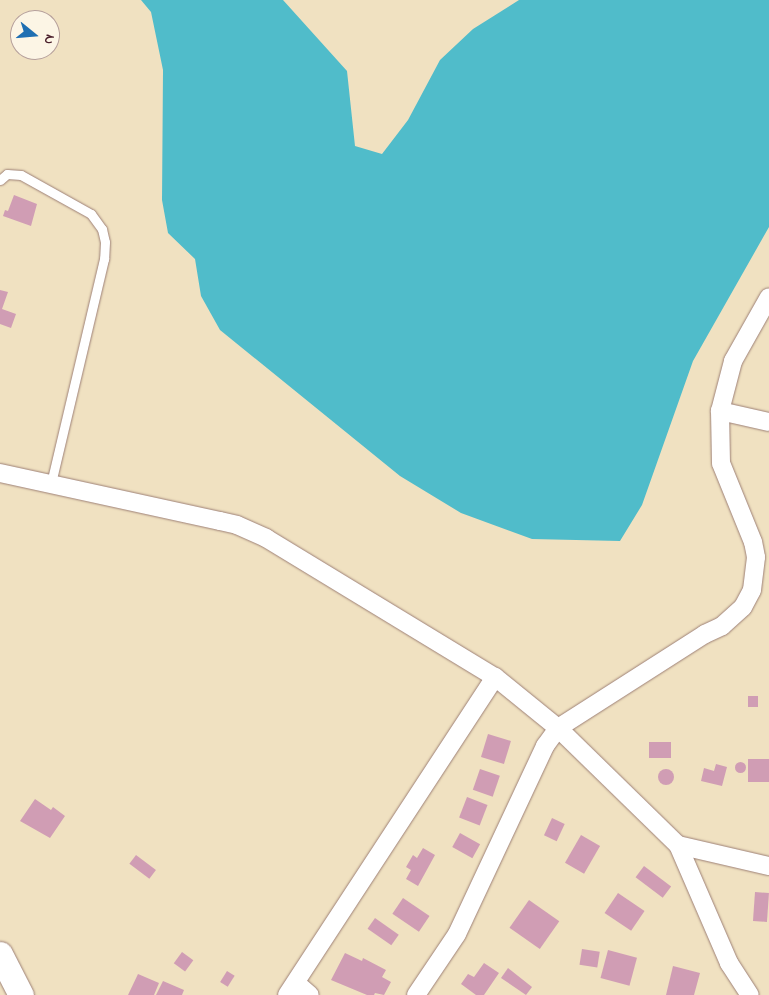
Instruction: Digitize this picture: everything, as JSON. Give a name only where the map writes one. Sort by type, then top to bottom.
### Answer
[{"type":"street","points":[[416,995],[457,934],[545,746],[558,728],[705,634],[722,626],[743,607],[752,590],[763,557],[753,542],[721,463],[720,410],[733,361],[769,297]]},
{"type":"street","points":[[720,410],[769,422]]},
{"type":"street","points":[[0,473],[220,521],[251,531],[495,677],[558,728],[678,845],[729,963],[750,995]]},
{"type":"street","points":[[310,995],[292,989],[495,677]]},
{"type":"street","points":[[678,845],[769,866]]},
{"type":"street","points":[[0,954],[21,995]]},
{"type":"lane","points":[[0,180],[7,174],[21,175],[91,214],[102,229],[105,242],[104,259],[52,483]]},
{"type":"water","points":[[141,0],[283,0],[347,71],[355,146],[382,154],[408,120],[440,60],[473,29],[519,0],[769,0],[769,227],[693,361],[642,505],[620,541],[532,539],[461,513],[400,476],[220,330],[201,296],[195,259],[168,233],[162,200],[163,70],[151,12]]},
{"type":"building","points":[[14,195],[37,204],[31,226],[3,216],[5,210],[8,211]]},
{"type":"building","points":[[0,290],[8,292],[2,309],[16,314],[11,328],[0,324]]},
{"type":"building","points":[[748,696],[758,696],[758,707],[748,707]]},
{"type":"building","points":[[488,734],[511,741],[504,764],[481,757]]},
{"type":"building","points":[[649,742],[671,742],[671,758],[649,758]]},
{"type":"building","points":[[748,759],[769,759],[769,782],[748,782]]},
{"type":"building","points":[[740,761],[746,767],[740,773],[734,767]]},
{"type":"building","points":[[716,764],[727,767],[722,786],[701,781],[704,768],[714,771]]},
{"type":"building","points":[[480,769],[500,776],[493,797],[473,790]]},
{"type":"building","points":[[663,769],[669,769],[674,774],[672,783],[663,785],[658,780],[658,774]]},
{"type":"building","points":[[467,797],[488,805],[480,825],[459,818]]},
{"type":"building","points":[[35,799],[51,810],[53,807],[65,816],[50,838],[20,821]]},
{"type":"building","points":[[552,818],[565,824],[557,841],[544,835]]},
{"type":"building","points":[[460,833],[480,844],[472,858],[452,847]]},
{"type":"building","points":[[581,835],[600,846],[584,874],[565,863]]},
{"type":"building","points":[[423,848],[435,855],[418,886],[406,879],[411,870],[406,867],[413,855],[417,858]]},
{"type":"building","points":[[136,855],[156,870],[149,879],[129,864]]},
{"type":"building","points":[[644,866],[671,886],[663,898],[636,877]]},
{"type":"building","points":[[755,892],[769,893],[767,922],[753,921]]},
{"type":"building","points":[[618,893],[645,911],[631,931],[605,913]]},
{"type":"building","points":[[403,898],[430,916],[419,932],[392,914]]},
{"type":"building","points":[[529,900],[559,921],[540,949],[509,928]]},
{"type":"building","points":[[375,918],[399,935],[391,945],[368,929]]},
{"type":"building","points":[[582,949],[600,952],[597,968],[579,965]]},
{"type":"building","points":[[608,950],[637,958],[629,986],[600,978]]},
{"type":"building","points":[[182,952],[193,960],[185,972],[174,963]]},
{"type":"building","points":[[345,953],[362,961],[363,958],[386,970],[382,977],[391,982],[384,995],[375,993],[374,995],[367,995],[331,980]]},
{"type":"building","points":[[484,963],[499,973],[484,995],[476,995],[461,984],[468,974],[474,977]]},
{"type":"building","points":[[673,966],[700,973],[694,995],[666,995]]},
{"type":"building","points":[[508,968],[532,987],[526,995],[501,978]]},
{"type":"building","points":[[227,971],[235,976],[228,987],[220,982]]},
{"type":"building","points":[[138,974],[159,983],[154,995],[128,995]]},
{"type":"building","points":[[163,981],[184,990],[182,995],[156,995]]}]
